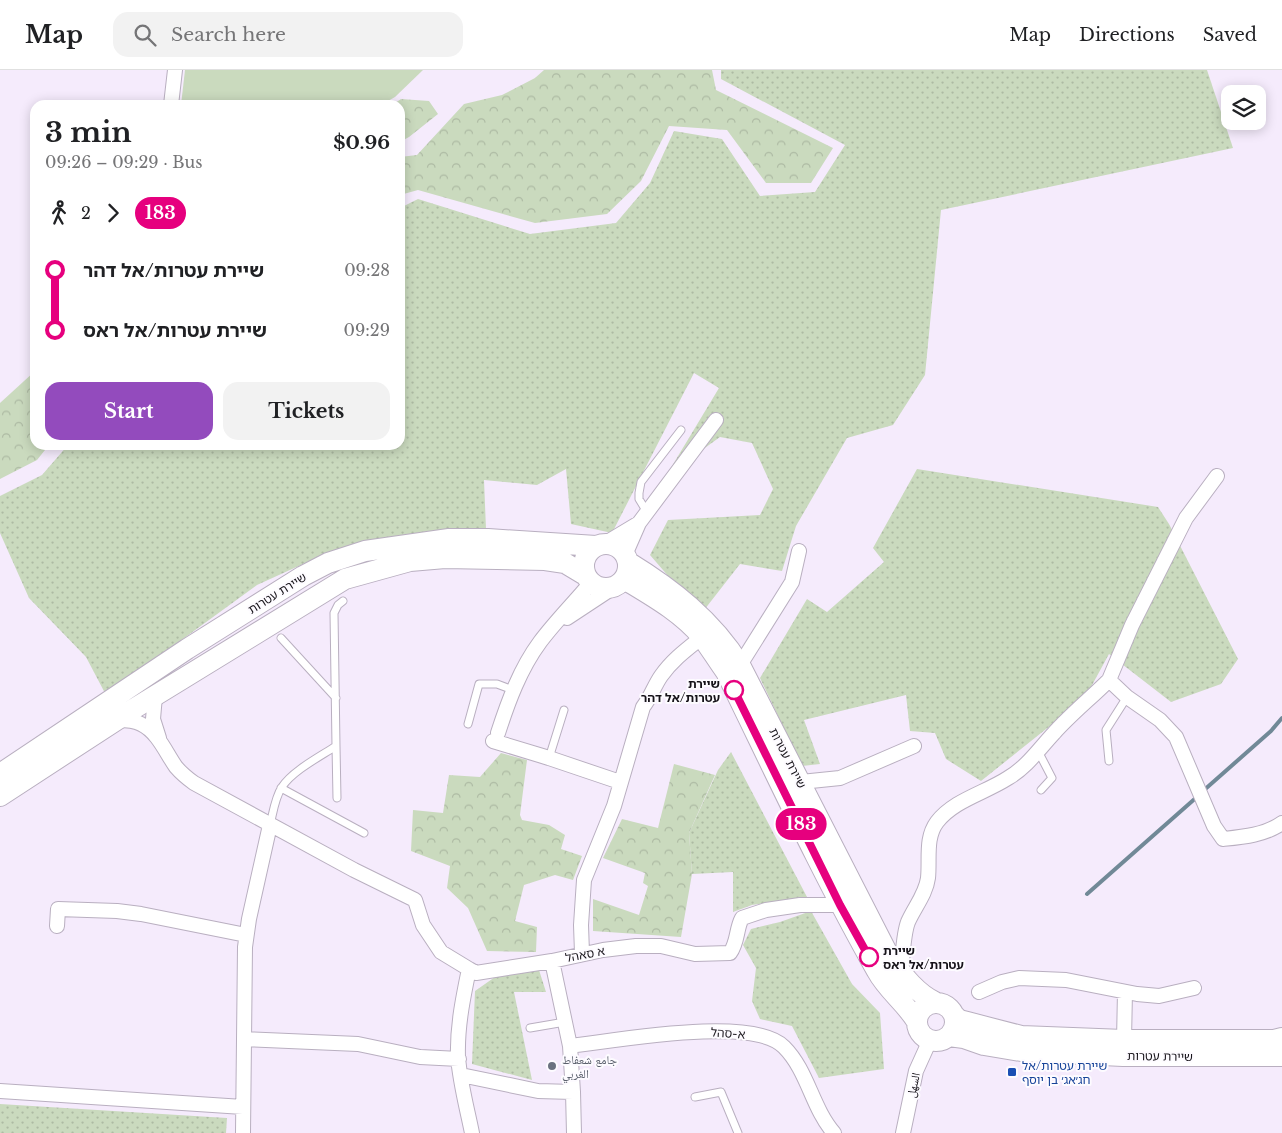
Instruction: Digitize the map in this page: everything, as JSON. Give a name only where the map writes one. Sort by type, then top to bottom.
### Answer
[{"type":"main road","name":"שיירת עטרות","points":[[0,774],[187,649],[296,580],[328,563],[364,551],[449,539],[488,539],[600,545]]},
{"type":"main road","points":[[600,545],[611,545],[620,549],[623,571],[600,587],[593,584],[587,577],[584,564],[587,556],[600,545]]},
{"type":"main road","name":"שיירת עטרות","points":[[0,796],[155,696],[345,579],[410,561],[445,558],[545,560],[565,563],[587,577]]},
{"type":"main road","name":"שיירת עטרות","points":[[623,571],[670,608],[702,637],[726,672],[840,905],[878,974],[912,1012],[917,1022]]},
{"type":"main road","name":"שיירת עטרות","points":[[623,571],[660,582],[704,619],[730,649],[801,782],[890,958],[909,982],[926,998],[935,1002]]},
{"type":"main road","points":[[935,1002],[946,1005],[954,1015],[955,1028],[940,1038],[922,1034],[917,1022],[922,1009],[928,1004],[935,1002]]},
{"type":"main road","name":"שיירת עטרות","points":[[954,1015],[959,1020],[1021,1036],[1124,1040],[1274,1040],[1282,1038]]},
{"type":"main road","name":"שיירת עטרות","points":[[940,1038],[964,1038],[984,1045],[1021,1051],[1123,1056],[1282,1056]]},
{"type":"street","points":[[172,100],[175,70]]},
{"type":"street","points":[[552,628],[623,571],[639,523],[716,420]]},
{"type":"street","points":[[901,971],[907,924],[928,880],[930,838],[937,822],[949,810],[1008,778],[1031,760],[1054,732],[1109,680],[1132,624],[1186,518],[1218,476]]},
{"type":"street","points":[[600,545],[639,523]]},
{"type":"street","points":[[740,665],[792,582],[799,551]]},
{"type":"street","points":[[587,577],[588,586],[532,654],[513,690],[496,737],[549,758],[620,782]]},
{"type":"street","points":[[582,954],[581,925],[584,880],[614,806],[643,707],[661,676],[677,657],[702,637]]},
{"type":"street","points":[[1109,680],[1127,697],[1160,720],[1176,737],[1214,826],[1223,839],[1252,836],[1275,828],[1282,823]]},
{"type":"street","points":[[155,696],[153,719],[162,745]]},
{"type":"street","points":[[118,720],[132,720],[149,729],[185,777],[354,870],[416,900],[424,925],[441,952],[469,969],[460,1011],[459,1059],[472,1133]]},
{"type":"street","points":[[801,782],[840,778],[914,746]]},
{"type":"street","points":[[243,1133],[246,936],[270,825]]},
{"type":"street","name":"א סאהל","points":[[469,969],[476,973],[636,946],[661,946],[695,954],[730,953],[735,945],[742,918],[766,910],[800,905],[840,905]]},
{"type":"street","points":[[57,926],[58,909],[117,911],[246,936]]},
{"type":"street","points":[[552,961],[570,1046],[574,1133]]},
{"type":"street","points":[[979,992],[1002,982],[1019,978],[1066,980],[1125,992],[1159,996],[1194,988]]},
{"type":"street","points":[[1124,1040],[1125,992]]},
{"type":"street","name":"א-סהל","points":[[570,1046],[698,1031],[765,1036],[783,1045],[791,1055],[822,1115],[834,1133]]},
{"type":"street","name":"السهل","points":[[903,1133],[916,1070],[940,1038]]},
{"type":"street","points":[[244,1039],[358,1044],[420,1057],[459,1059]]},
{"type":"street","points":[[461,1075],[538,1091],[573,1092]]},
{"type":"street","points":[[0,1091],[243,1107]]},
{"type":"lane","points":[[648,512],[639,499],[641,482],[681,430]]},
{"type":"lane","points":[[337,798],[334,613],[338,605],[344,601]]},
{"type":"lane","points":[[281,638],[336,698]]},
{"type":"lane","points":[[468,724],[479,684],[497,684],[513,690]]},
{"type":"lane","points":[[1109,761],[1106,730],[1127,697]]},
{"type":"lane","points":[[549,758],[564,710]]},
{"type":"lane","points":[[270,825],[281,788],[297,773],[336,746]]},
{"type":"lane","points":[[1038,751],[1052,778],[1041,790]]},
{"type":"lane","points":[[281,788],[364,833]]},
{"type":"lane","points":[[530,1028],[565,1022]]},
{"type":"lane","points":[[695,1097],[721,1092],[738,1133]]},
{"type":"green space","points":[[185,70],[423,70],[390,100],[182,100]]},
{"type":"green space","points":[[544,70],[712,70],[716,90],[833,148],[811,183],[766,183],[727,130],[669,126],[641,181],[607,214],[535,223],[418,190],[405,194],[405,156],[417,155],[464,104],[502,95],[535,78]]},
{"type":"green space","points":[[721,70],[1207,70],[1221,112],[1221,130],[1227,130],[1233,148],[941,210],[925,375],[893,425],[847,438],[796,526],[782,571],[740,564],[701,614],[650,555],[668,520],[760,515],[773,489],[752,443],[720,437],[666,476],[719,388],[694,373],[612,533],[571,524],[566,469],[537,485],[484,480],[486,529],[325,554],[257,585],[106,695],[86,657],[29,598],[0,533],[0,496],[42,475],[64,450],[405,450],[405,206],[418,199],[530,234],[616,223],[650,183],[674,131],[722,139],[760,196],[815,192],[845,145],[721,79]]},
{"type":"green space","points":[[401,99],[429,101],[438,114],[405,139],[405,100],[400,100]]},
{"type":"green space","points":[[30,376],[30,450],[45,450],[37,460],[0,479],[0,403]]},
{"type":"green space","points":[[917,469],[1158,507],[1169,524],[1238,659],[1221,684],[1171,702],[1109,654],[1085,698],[981,781],[946,759],[935,733],[910,731],[906,695],[804,720],[820,764],[802,766],[760,678],[807,599],[827,612],[884,562],[873,548]]},
{"type":"green space","points":[[731,752],[807,897],[752,905],[733,912],[733,872],[692,874],[689,833],[718,770]]},
{"type":"green space","points":[[501,753],[527,760],[520,815],[522,820],[549,825],[565,835],[561,849],[582,856],[573,880],[555,875],[524,885],[515,921],[537,927],[536,952],[487,951],[468,908],[447,888],[450,866],[411,851],[413,810],[443,813],[449,775],[480,777]]},
{"type":"green space","points":[[674,764],[715,775],[689,833],[692,874],[681,937],[593,931],[593,899],[639,915],[648,886],[643,883],[645,873],[603,858],[622,819],[658,828]]},
{"type":"green space","points":[[811,911],[852,984],[880,1013],[884,1069],[819,1078],[792,1026],[760,1019],[752,1001],[756,968],[743,945],[751,929],[780,922]]},
{"type":"green space","points":[[539,970],[546,992],[514,992],[532,1080],[472,1064],[475,991],[495,977]]},
{"type":"green space","points":[[0,1104],[227,1118],[226,1133],[0,1133]]},
{"type":"waterway","points":[[1203,791],[1271,731],[1282,718]]},
{"type":"waterway","points":[[1087,894],[1198,796]]},
{"type":"bus line","name":"183","points":[[734,690],[840,905],[869,957]]},
{"type":"place","name":"שיירת עטרות/אל דהר","points":[[734,690]]},
{"type":"place","name":"שיירת עטרות/אל ראס","points":[[869,957]]},
{"type":"place","name":"جامع شعفاط الغربي","points":[[552,1066]]},
{"type":"place","name":"שיירת עטרות/אל חג׳אג׳ בן יוסף","points":[[1012,1072]]}]
